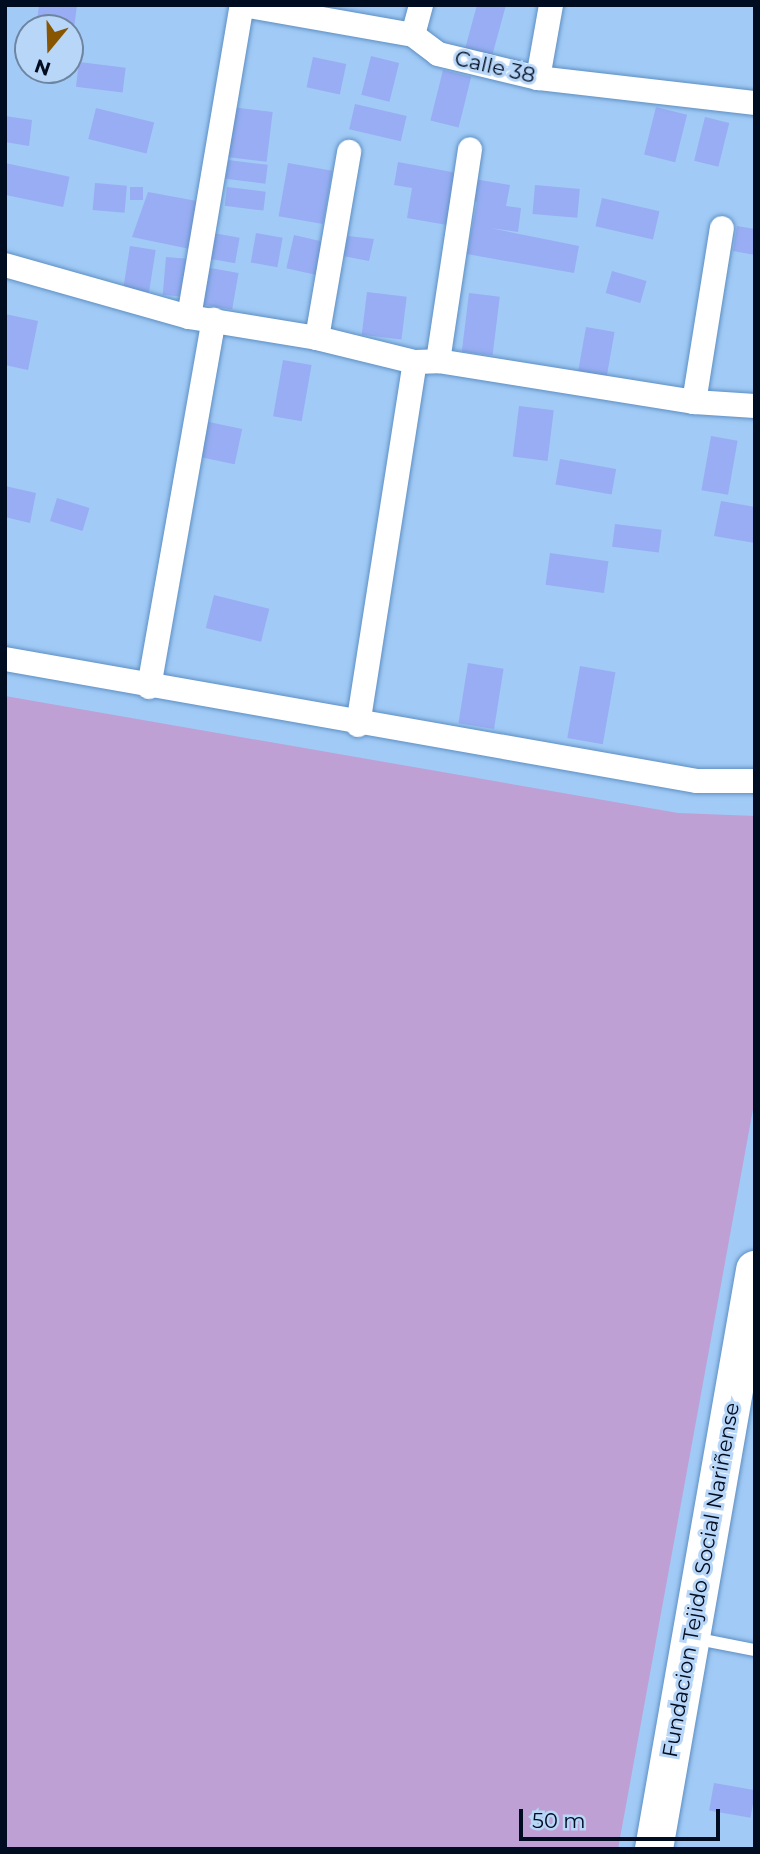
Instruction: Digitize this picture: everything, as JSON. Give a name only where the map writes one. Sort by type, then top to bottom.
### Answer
[{"type":"main road","name":"Fundacion Tejido Social Nariñense","points":[[654,1849],[755,1270]]},
{"type":"street","name":"Calle 38","points":[[243,5],[279,8],[413,35],[438,54],[538,78],[755,103]]},
{"type":"street","points":[[189,317],[243,5]]},
{"type":"street","points":[[413,35],[421,5]]},
{"type":"street","points":[[538,78],[551,5]]},
{"type":"street","points":[[358,725],[470,149]]},
{"type":"street","points":[[317,338],[348,152]]},
{"type":"street","points":[[694,402],[722,228]]},
{"type":"street","points":[[5,265],[189,317],[317,338],[427,362],[694,402],[755,406]]},
{"type":"street","points":[[149,687],[214,320]]},
{"type":"street","points":[[5,659],[358,725],[696,781],[755,781]]},
{"type":"lane","points":[[690,1638],[755,1650]]},
{"type":"shaded area","points":[[5,696],[678,813],[755,816],[755,1098],[618,1849],[5,1849]]},
{"type":"building","points":[[39,5],[77,5],[76,14],[38,14]]},
{"type":"building","points":[[477,5],[506,5],[492,56],[465,49]]},
{"type":"building","points":[[371,56],[399,63],[389,102],[361,95]]},
{"type":"building","points":[[313,57],[346,64],[340,94],[307,87]]},
{"type":"building","points":[[84,63],[126,68],[123,93],[76,87],[76,84],[84,84]]},
{"type":"building","points":[[443,70],[471,77],[459,127],[430,120]]},
{"type":"building","points":[[355,104],[407,116],[401,141],[349,129]]},
{"type":"building","points":[[231,107],[273,112],[267,162],[225,157]]},
{"type":"building","points":[[656,107],[687,115],[675,162],[644,155]]},
{"type":"building","points":[[96,108],[154,123],[146,154],[88,139]]},
{"type":"building","points":[[5,116],[32,120],[29,146],[5,142]]},
{"type":"building","points":[[705,117],[729,123],[718,167],[694,161]]},
{"type":"building","points":[[228,160],[268,165],[265,184],[226,179]]},
{"type":"building","points":[[398,162],[457,173],[447,225],[407,218],[412,188],[394,185]]},
{"type":"building","points":[[5,163],[70,177],[63,207],[5,195]]},
{"type":"building","points":[[288,163],[332,171],[323,224],[279,216]]},
{"type":"building","points":[[474,179],[510,185],[506,206],[521,208],[518,232],[490,228],[579,246],[574,273],[467,254],[477,202],[470,200]]},
{"type":"building","points":[[95,183],[127,186],[125,213],[93,210]]},
{"type":"building","points":[[535,185],[580,189],[577,218],[532,214]]},
{"type":"building","points":[[130,187],[143,187],[143,200],[130,200]]},
{"type":"building","points":[[227,187],[266,192],[263,211],[225,206]]},
{"type":"building","points":[[148,192],[197,201],[195,250],[132,237]]},
{"type":"building","points":[[602,198],[659,211],[653,240],[595,226]]},
{"type":"building","points":[[737,226],[755,229],[755,255],[733,251]]},
{"type":"building","points":[[213,233],[240,238],[235,263],[208,259]]},
{"type":"building","points":[[256,233],[283,238],[277,267],[251,263]]},
{"type":"building","points":[[294,235],[325,242],[318,275],[286,268]]},
{"type":"building","points":[[348,236],[374,239],[369,261],[343,256]]},
{"type":"building","points":[[130,246],[156,250],[149,293],[123,288]]},
{"type":"building","points":[[166,257],[187,259],[184,297],[163,295]]},
{"type":"building","points":[[210,268],[239,273],[232,309],[204,304]]},
{"type":"building","points":[[612,271],[647,281],[640,303],[606,293]]},
{"type":"building","points":[[367,292],[407,297],[401,340],[362,335]]},
{"type":"building","points":[[469,293],[500,297],[493,355],[462,352]]},
{"type":"building","points":[[5,314],[38,321],[28,370],[5,365]]},
{"type":"building","points":[[586,327],[615,332],[607,376],[578,371]]},
{"type":"building","points":[[283,360],[312,365],[302,421],[273,416]]},
{"type":"building","points":[[519,406],[554,410],[548,461],[513,457]]},
{"type":"building","points":[[204,421],[242,429],[235,464],[197,456]]},
{"type":"building","points":[[711,436],[738,441],[728,495],[701,490]]},
{"type":"building","points":[[560,459],[616,469],[612,495],[555,485]]},
{"type":"building","points":[[5,486],[36,493],[30,523],[5,517]]},
{"type":"building","points":[[57,498],[90,508],[82,531],[50,521]]},
{"type":"building","points":[[721,501],[755,507],[755,543],[714,536]]},
{"type":"building","points":[[615,524],[662,530],[659,553],[612,547]]},
{"type":"building","points":[[550,553],[608,561],[604,593],[546,585]]},
{"type":"building","points":[[214,595],[269,609],[261,642],[206,628]]},
{"type":"building","points":[[468,663],[504,669],[494,729],[458,723]]},
{"type":"building","points":[[580,666],[615,672],[603,744],[567,738]]},
{"type":"building","points":[[714,1783],[755,1790],[750,1818],[709,1811]]}]
